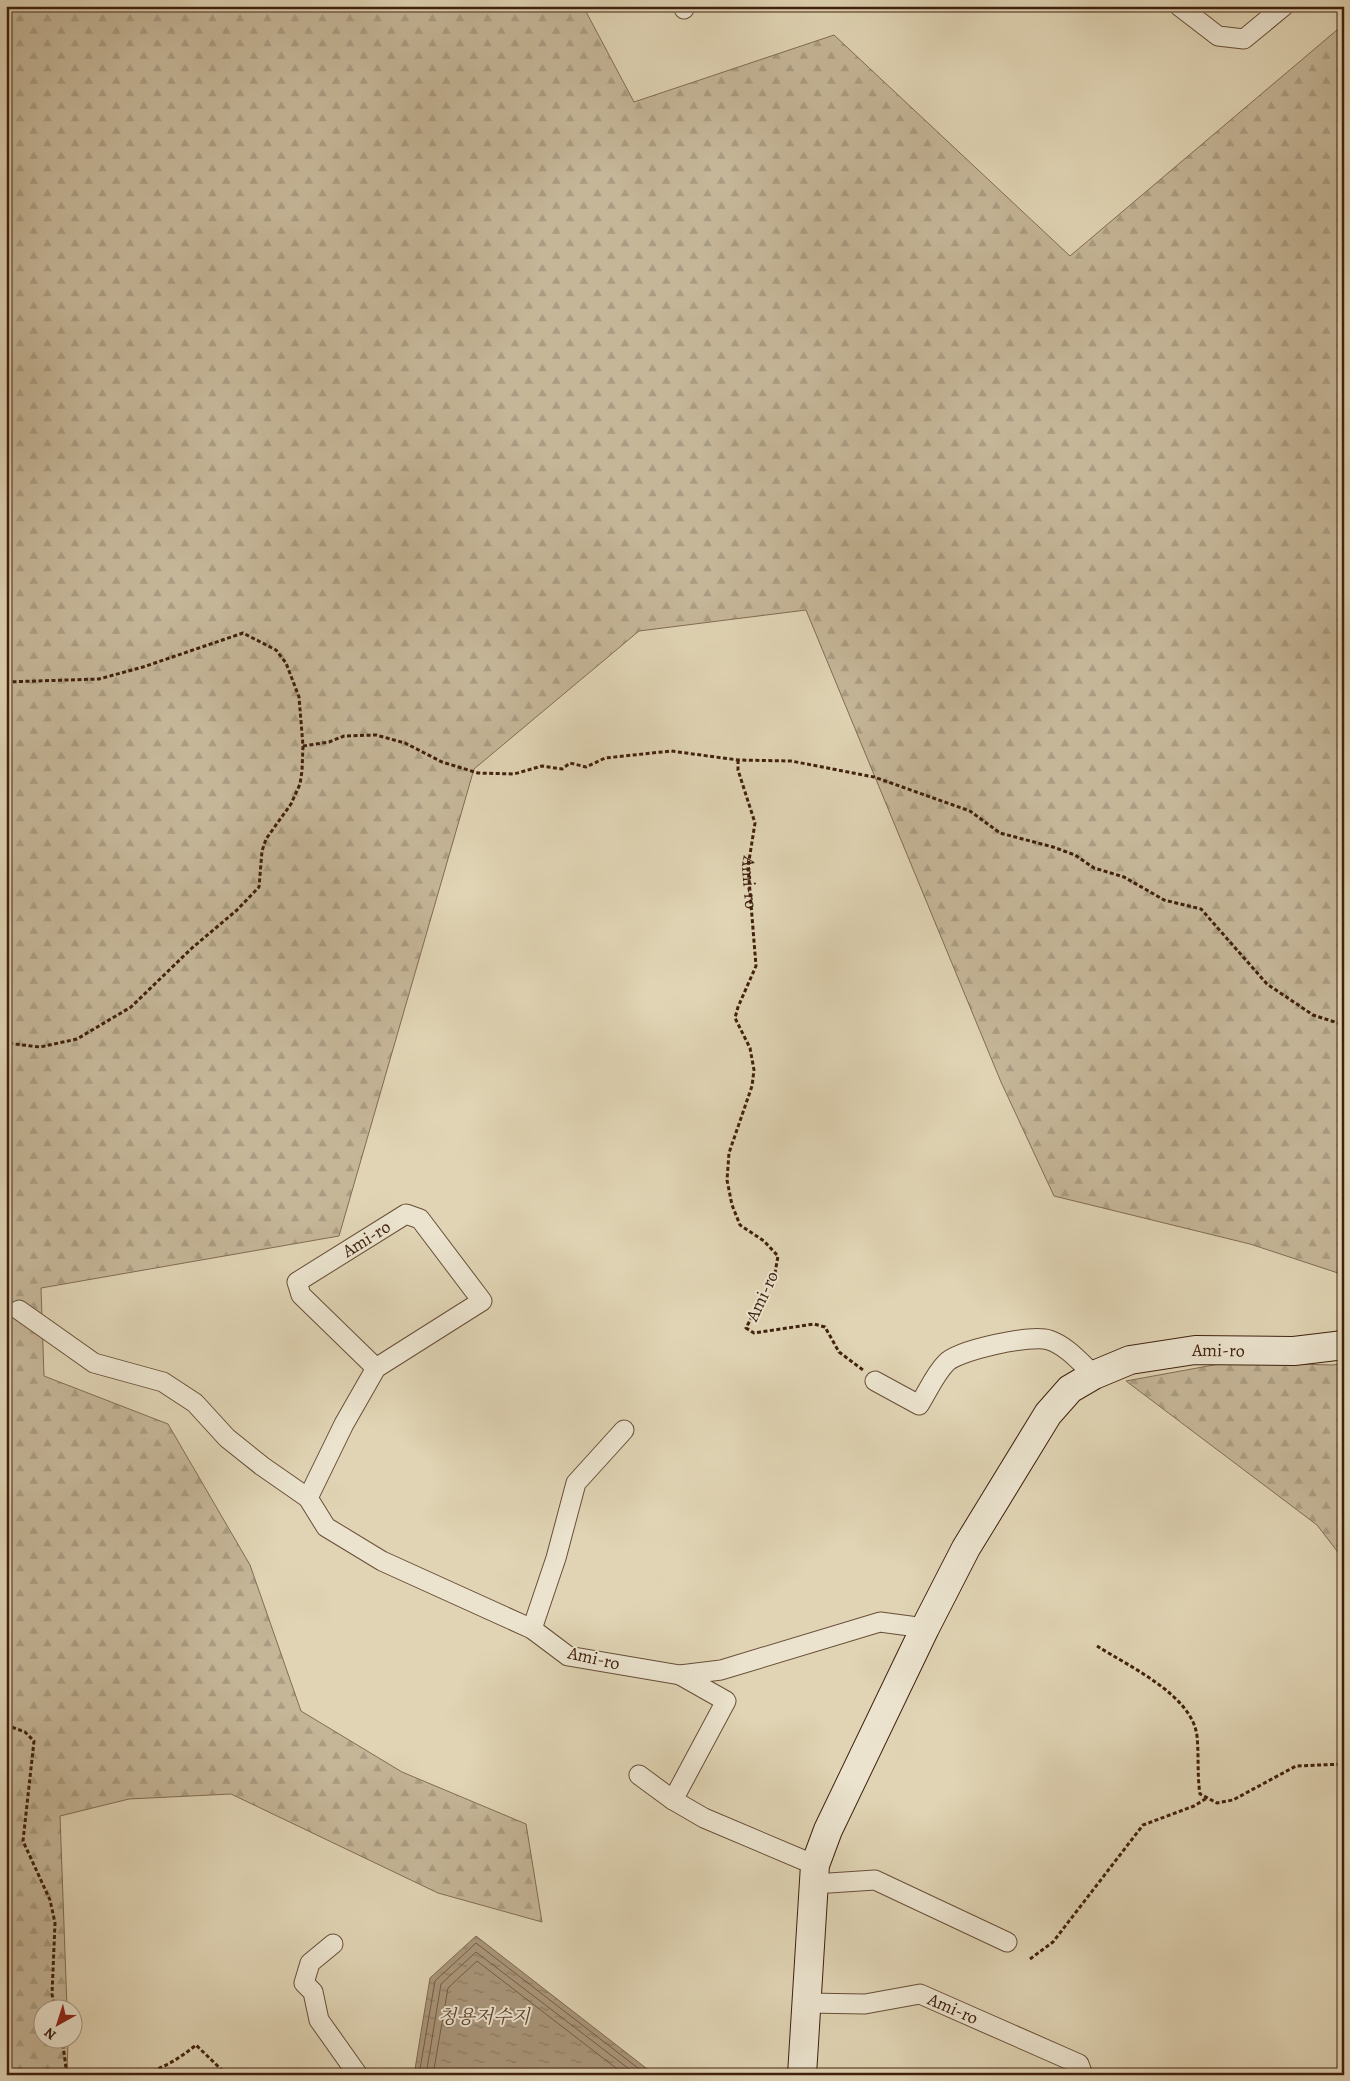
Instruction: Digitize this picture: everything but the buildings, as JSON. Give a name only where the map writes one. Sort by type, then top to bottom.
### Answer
[{"type":"main road","name":"Ami-ro","points":[[802,2075],[814,1874],[828,1830],[925,1628],[966,1548],[1048,1414],[1070,1389],[1094,1375],[1130,1360],[1196,1350],[1294,1351],[1344,1344]]},
{"type":"street","points":[[1179,6],[1218,36],[1244,39],[1284,6]]},
{"type":"street","name":"Ami-ro","points":[[308,1498],[344,1424],[376,1368],[482,1301],[420,1219],[406,1214],[297,1282],[301,1295],[376,1368]]},
{"type":"street","name":"Ami-ro","points":[[19,1310],[94,1363],[163,1382],[195,1403],[227,1438],[262,1466],[308,1498],[326,1527],[382,1561],[532,1629],[568,1656],[680,1675],[721,1670],[880,1622],[925,1628]]},
{"type":"street","points":[[875,1381],[919,1405],[947,1361],[969,1351],[1014,1340],[1047,1339],[1066,1349],[1094,1375]]},
{"type":"street","points":[[532,1629],[556,1558],[576,1483],[624,1430]]},
{"type":"street","points":[[673,1800],[726,1701],[680,1675]]},
{"type":"street","points":[[639,1775],[673,1800],[704,1818],[814,1874],[875,1880],[1007,1942]]},
{"type":"street","points":[[333,1944],[310,1963],[304,1983],[313,1992],[319,2020],[358,2075]]},
{"type":"street","name":"Ami-ro","points":[[807,2003],[865,2004],[920,1994],[1079,2064],[1083,2075]]},
{"type":"path","points":[[6,682],[99,679],[143,667],[243,633],[276,650],[286,663],[299,697],[303,746],[300,784],[291,804],[266,839],[262,851],[259,887],[237,910],[192,948],[131,1007],[77,1039],[40,1047],[6,1043]]},
{"type":"path","points":[[303,746],[329,742],[344,736],[376,735],[405,743],[442,762],[478,773],[514,774],[542,766],[562,769],[570,763],[586,767],[605,758],[671,751],[738,760],[791,761],[874,777],[970,811],[1000,833],[1053,846],[1075,856],[1094,868],[1124,877],[1164,900],[1201,909],[1267,984],[1313,1015],[1344,1025]]},
{"type":"path","name":"Ami-ro","points":[[738,760],[738,770],[755,822],[748,867],[756,966],[738,1007],[736,1018],[750,1048],[754,1070],[752,1086],[729,1152],[727,1180],[732,1205],[740,1225],[764,1241],[778,1256],[775,1273],[746,1328],[754,1333],[814,1324],[825,1327],[839,1352],[875,1381]]},
{"type":"path","points":[[1098,1646],[1166,1690],[1188,1712],[1197,1735],[1200,1794],[1217,1803],[1233,1800],[1296,1766],[1344,1764]]},
{"type":"path","points":[[6,1725],[26,1732],[34,1741],[24,1841],[50,1900],[55,1923],[53,1998]]},
{"type":"path","points":[[1030,1959],[1053,1942],[1143,1825],[1194,1806],[1207,1798]]},
{"type":"path","points":[[140,2075],[159,2070],[196,2045],[226,2075]]},
{"type":"path","points":[[63,2048],[67,2075]]},
{"type":"green space","points":[[6,6],[583,6],[634,102],[834,35],[1070,256],[1344,24],[1344,1275],[1250,1244],[1054,1196],[1001,1082],[806,610],[639,631],[474,769],[339,1236],[41,1288],[44,1376],[168,1424],[250,1565],[301,1711],[402,1772],[526,1824],[542,1922],[438,1893],[231,1794],[129,1799],[60,1816],[67,1998],[32,1998],[32,2048],[68,2048],[67,2075],[6,2075]]},
{"type":"green space","points":[[1230,1362],[1333,1365],[1344,1363],[1344,1560],[1317,1525],[1126,1381]]},
{"type":"water","name":"청용저수지","points":[[476,1936],[655,2075],[414,2075],[430,1978]]}]
